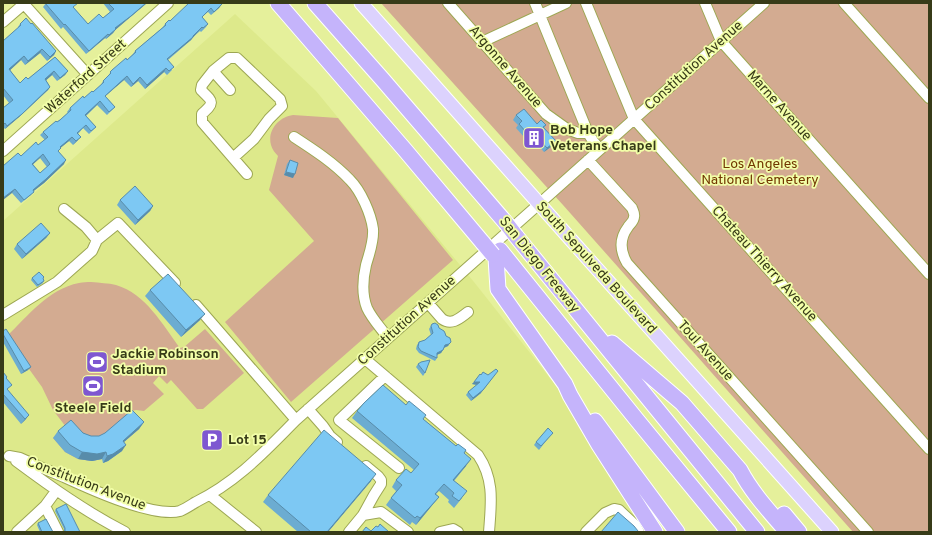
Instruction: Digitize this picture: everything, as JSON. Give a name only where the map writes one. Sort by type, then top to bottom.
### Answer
[{"type":"highway","name":"San Diego Freeway","points":[[278,3],[400,144],[486,240],[623,416],[718,532]]},
{"type":"highway","points":[[290,3],[399,128],[467,209],[486,240]]},
{"type":"highway","name":"San Diego Freeway","points":[[315,3],[506,223],[757,532]]},
{"type":"highway","points":[[496,254],[498,289],[565,384],[596,438],[655,532]]},
{"type":"highway","points":[[496,254],[632,414],[729,532]]},
{"type":"highway","points":[[580,316],[682,403],[740,470],[750,477],[799,532]]},
{"type":"highway","points":[[565,384],[574,392],[677,532]]},
{"type":"highway","points":[[740,470],[745,480],[757,496],[787,532]]},
{"type":"main road","name":"South Sepulveda Boulevard","points":[[361,3],[832,532]]},
{"type":"street","points":[[3,22],[24,3],[88,75]]},
{"type":"street","name":"Waterford Street","points":[[3,150],[168,3]]},
{"type":"street","name":"Argonne Avenue","points":[[448,3],[546,114],[567,128],[578,133],[588,133]]},
{"type":"street","points":[[535,3],[588,133],[600,150]]},
{"type":"street","points":[[482,42],[566,3]]},
{"type":"street","name":"Chateau Thierry Avenue","points":[[586,3],[634,119],[929,449]]},
{"type":"street","name":"Marne Avenue","points":[[704,3],[721,42],[929,274]]},
{"type":"street","points":[[844,3],[929,98]]},
{"type":"street","name":"Constitution Avenue","points":[[6,455],[20,458],[102,494],[150,510],[166,512],[180,511],[210,495],[246,469],[308,409],[721,42],[761,4]]},
{"type":"street","points":[[233,158],[254,139],[269,119],[282,106],[280,100],[237,58],[229,58],[213,71],[202,85],[201,90],[211,100],[210,107],[202,114],[202,122],[233,158],[247,174]]},
{"type":"street","points":[[213,71],[230,90]]},
{"type":"street","points":[[294,137],[317,152],[351,181],[367,208],[373,230],[372,244],[364,282],[366,303],[369,312],[388,338]]},
{"type":"street","name":"Toul Avenue","points":[[588,160],[634,212],[634,218],[625,231],[622,240],[621,249],[627,263],[868,532]]},
{"type":"street","points":[[64,209],[86,227],[97,240]]},
{"type":"street","points":[[3,314],[57,282],[92,251],[97,240],[118,223],[179,287]]},
{"type":"street","points":[[190,299],[296,420]]},
{"type":"street","points":[[428,303],[445,321],[456,321],[468,312]]},
{"type":"street","points":[[365,359],[478,456],[484,464],[492,498],[489,532]]},
{"type":"street","points":[[385,376],[339,420],[399,468]]},
{"type":"street","points":[[308,409],[330,436],[342,446]]},
{"type":"street","points":[[6,455],[56,491],[125,532]]},
{"type":"street","points":[[349,532],[363,515],[381,484],[381,480],[378,476],[360,461]]},
{"type":"street","points":[[43,481],[48,470]]},
{"type":"street","points":[[17,532],[45,506],[56,491]]},
{"type":"street","points":[[210,495],[256,532]]},
{"type":"street","points":[[45,506],[58,532]]},
{"type":"street","points":[[586,532],[605,514],[614,509],[619,510],[635,525],[639,532]]},
{"type":"street","points":[[363,515],[381,512],[408,532]]},
{"type":"street","points":[[440,532],[453,529],[458,532]]},
{"type":"shaded area","points":[[235,14],[316,91],[474,282],[561,392],[648,532],[3,532],[3,221]]},
{"type":"green space","name":"Los Angeles National Cemetery","points":[[381,3],[929,3],[929,532],[853,532],[563,205]]},
{"type":"green space","points":[[293,115],[338,118],[453,260],[291,402],[225,322],[314,241],[269,190],[278,156],[271,146],[271,134],[275,125],[279,121]]},
{"type":"green space","name":"Jackie Robinson Stadium","points":[[91,282],[116,285],[127,289],[136,295],[160,320],[180,348],[184,347],[205,329],[244,373],[203,409],[197,409],[171,380],[167,384],[159,376],[153,383],[164,394],[144,411],[132,411],[139,429],[102,459],[92,461],[78,459],[65,452],[53,438],[66,427],[53,410],[42,387],[6,337],[48,297],[68,286]]},
{"type":"building","points":[[45,3],[78,3],[73,7],[88,24],[99,14],[103,18],[114,9],[108,3],[146,3],[89,51]]},
{"type":"building","points":[[189,3],[222,4],[214,12],[211,8],[202,17],[208,24],[203,28],[202,27],[193,37],[167,59],[174,67],[169,71],[166,68],[147,85],[140,77],[133,84],[127,76],[105,96],[115,107],[109,112],[100,101],[85,115],[96,127],[91,131],[86,125],[77,133],[81,137],[76,141],[72,137],[60,147],[61,148],[58,151],[66,160],[33,190],[34,192],[24,200],[15,189],[3,198],[3,166],[18,153],[21,156],[36,142],[38,145],[48,137],[43,132],[56,121],[57,122],[60,120],[83,96],[84,98],[92,91],[93,92],[104,82],[103,81],[112,70],[126,58],[127,60],[136,52],[135,51],[166,25],[165,24],[169,20],[170,21]],"holes":[[[43,154],[50,164],[40,173],[32,164]]]},
{"type":"building","points":[[26,18],[56,51],[50,57],[42,49],[28,61],[24,56],[9,69],[12,73],[20,83],[26,77],[28,79],[55,57],[68,71],[60,78],[54,71],[45,79],[50,87],[7,126],[5,123],[3,125],[3,108],[13,100],[3,88],[3,41],[21,25],[20,24]]},
{"type":"building","points":[[524,109],[537,124],[541,120],[546,125],[543,127],[556,141],[547,148],[538,138],[535,141],[533,139],[531,140],[519,124],[522,121],[516,115]]},
{"type":"building","points":[[290,160],[298,163],[295,174],[286,172]]},
{"type":"building","points":[[135,186],[153,206],[138,220],[120,200]]},
{"type":"building","points":[[41,223],[50,233],[26,254],[17,244]]},
{"type":"building","points":[[39,272],[44,277],[44,281],[38,285],[32,278]]},
{"type":"building","points":[[168,274],[205,314],[186,330],[150,290]]},
{"type":"building","points":[[435,323],[444,331],[446,336],[450,338],[451,342],[445,345],[443,350],[437,353],[437,358],[421,351],[418,347],[419,342],[425,340],[433,333],[431,326]]},
{"type":"building","points":[[6,329],[31,367],[24,371],[3,334],[3,331]]},
{"type":"building","points":[[430,360],[425,373],[418,364]]},
{"type":"building","points":[[496,369],[498,371],[483,390],[473,398],[468,392],[480,382],[474,382],[480,374],[481,375],[483,372],[488,375]]},
{"type":"building","points":[[3,372],[12,385],[7,389],[29,415],[25,419],[3,394]]},
{"type":"building","points":[[383,385],[406,405],[409,401],[426,415],[423,419],[456,446],[458,444],[466,450],[464,453],[471,459],[453,480],[467,491],[459,501],[452,496],[454,493],[444,484],[435,494],[439,497],[420,518],[417,516],[415,518],[391,498],[402,485],[396,480],[406,469],[411,473],[419,464],[357,411]]},
{"type":"building","points":[[132,410],[144,422],[123,441],[126,445],[113,454],[107,456],[106,452],[97,454],[82,452],[70,445],[58,431],[71,420],[83,433],[91,436],[99,436],[105,433]]},
{"type":"building","points":[[548,428],[553,433],[541,446],[536,442]]},
{"type":"building","points":[[324,430],[376,474],[327,532],[311,532],[268,495]]},
{"type":"building","points":[[66,504],[80,532],[65,532],[65,528],[56,509]]},
{"type":"building","points":[[618,512],[634,526],[638,531],[637,532],[601,532]]},
{"type":"building","points":[[46,519],[53,532],[42,532],[38,523]]},
{"type":"building","points":[[380,524],[389,532],[362,532],[366,527],[371,531]]},
{"type":"place","name":"Bob Hope Veterans Chapel","points":[[534,138]]},
{"type":"place","name":"Jackie Robinson Stadium","points":[[97,362]]},
{"type":"place","name":"Steele Field","points":[[93,386]]},
{"type":"place","name":"Lot 15","points":[[212,440]]}]
